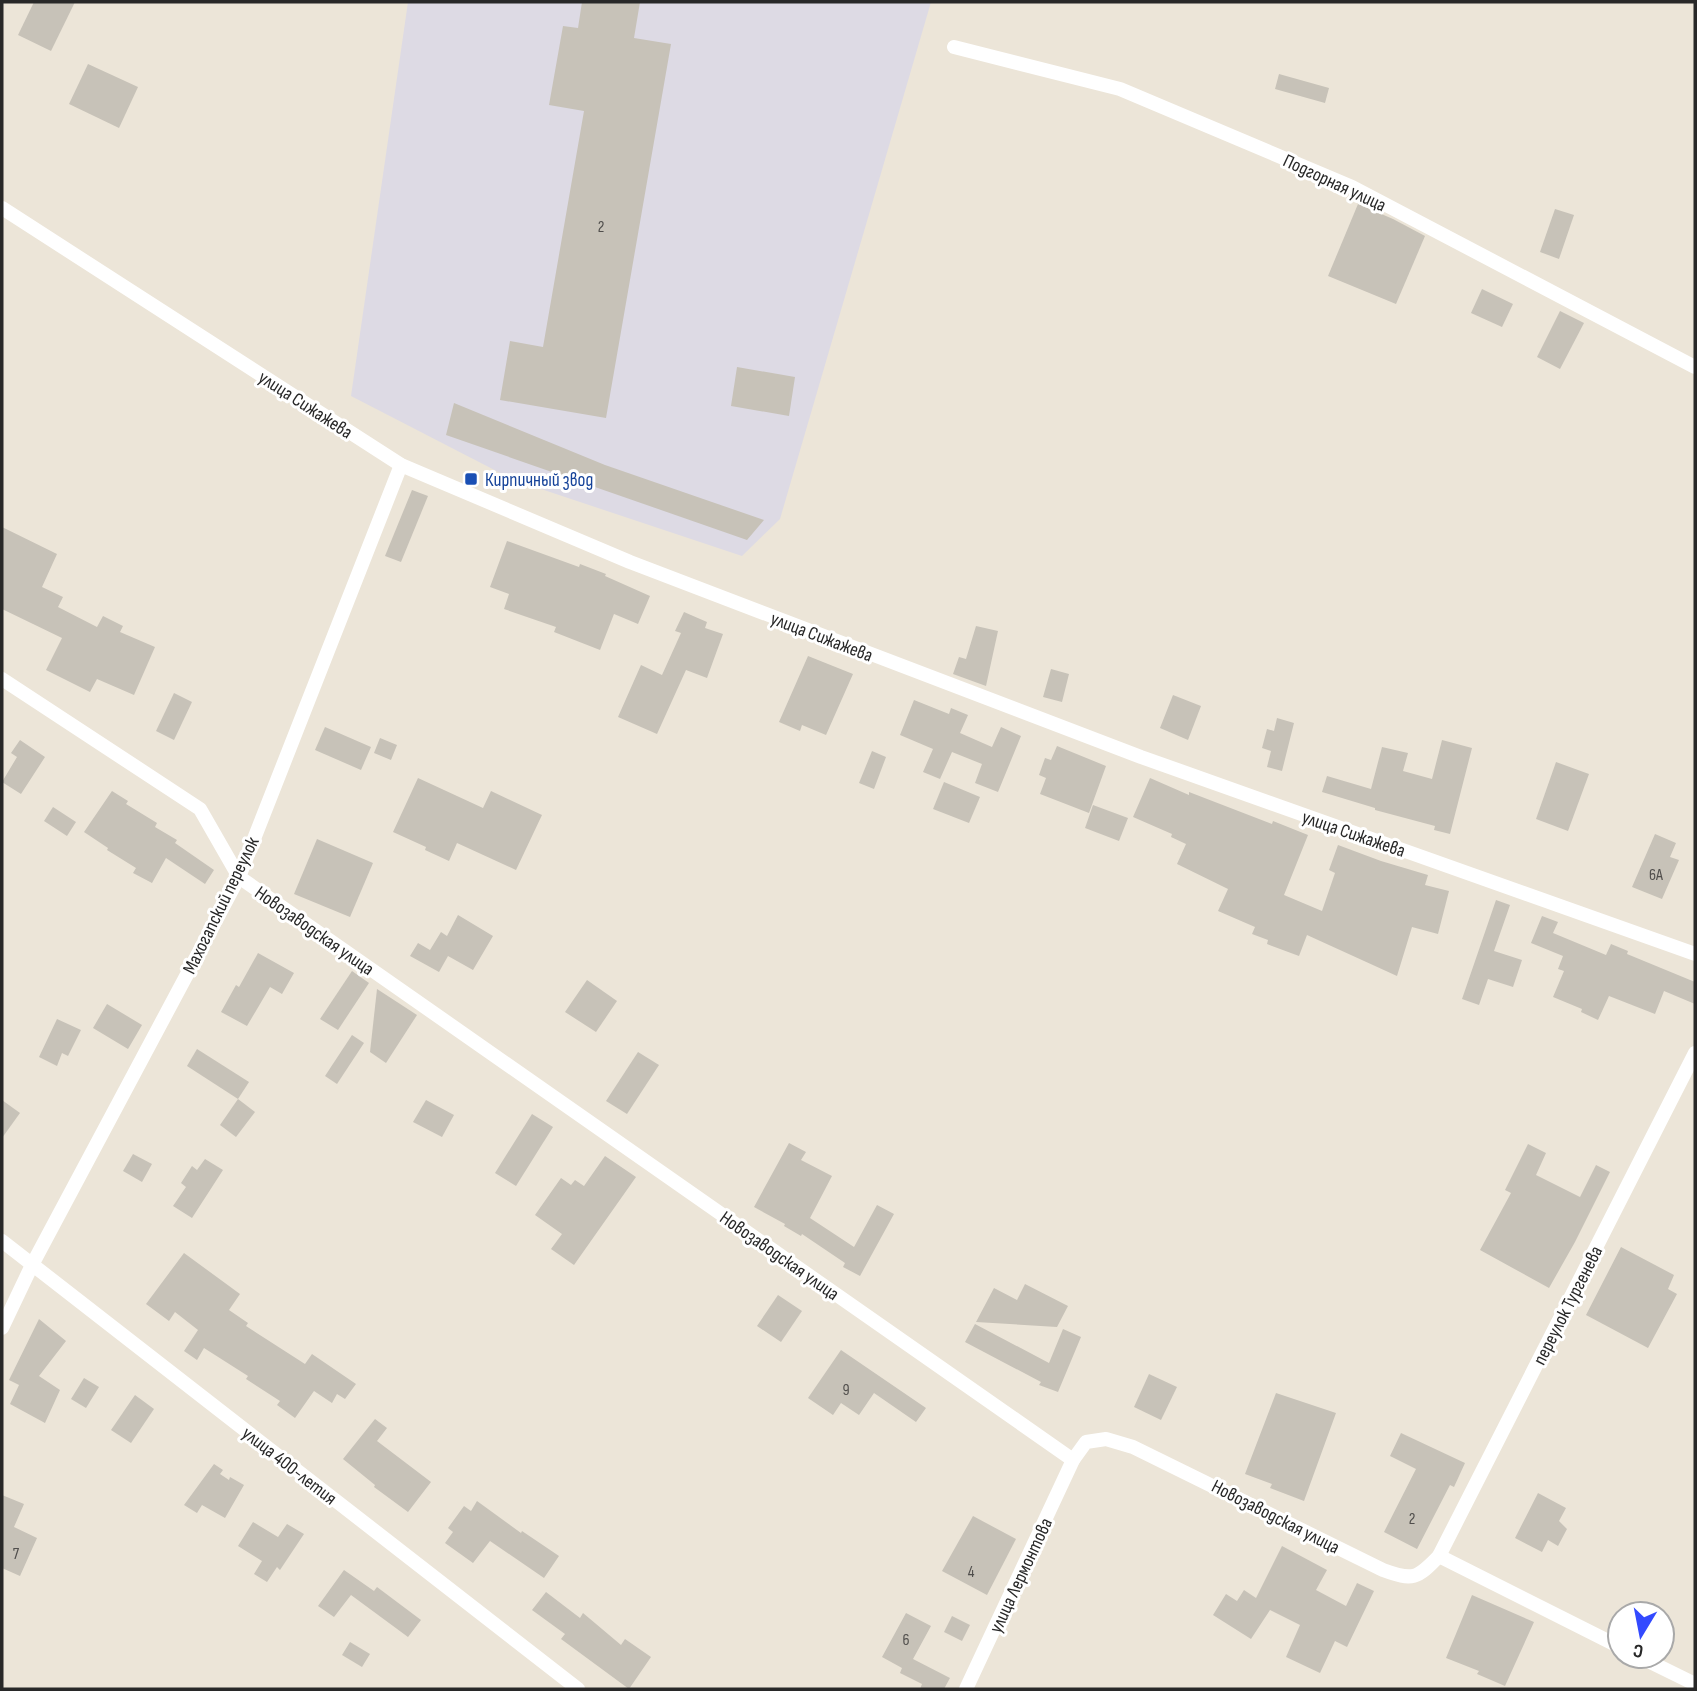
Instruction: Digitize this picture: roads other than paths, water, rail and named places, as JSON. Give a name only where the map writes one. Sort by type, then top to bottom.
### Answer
[{"type":"street","name":"Подгорная улица","points":[[954,47],[1120,89],[1352,187],[1695,367]]},
{"type":"street","name":"улица Сижажева","points":[[2,208],[401,465],[630,562],[1141,757],[1695,954]]},
{"type":"street","name":"Махогапский переулок","points":[[2,1328],[32,1265],[239,877],[401,465]]},
{"type":"street","name":"Новозаводская улица","points":[[2,680],[200,809],[239,877],[1073,1460],[1086,1442],[1107,1439],[1133,1447],[1383,1570],[1404,1577],[1423,1573],[1439,1556]]},
{"type":"street","name":"переулок Тургенева","points":[[1439,1556],[1695,1053]]},
{"type":"street","name":"улица 400-летия","points":[[2,1241],[578,1689]]},
{"type":"street","name":"улица Лермонтова","points":[[966,1689],[1073,1460]]},
{"type":"street","points":[[1439,1556],[1606,1640]]},
{"type":"street","points":[[1666,1670],[1695,1684]]},
{"type":"place","name":"Кирпичный звод","points":[[471,479]]}]
